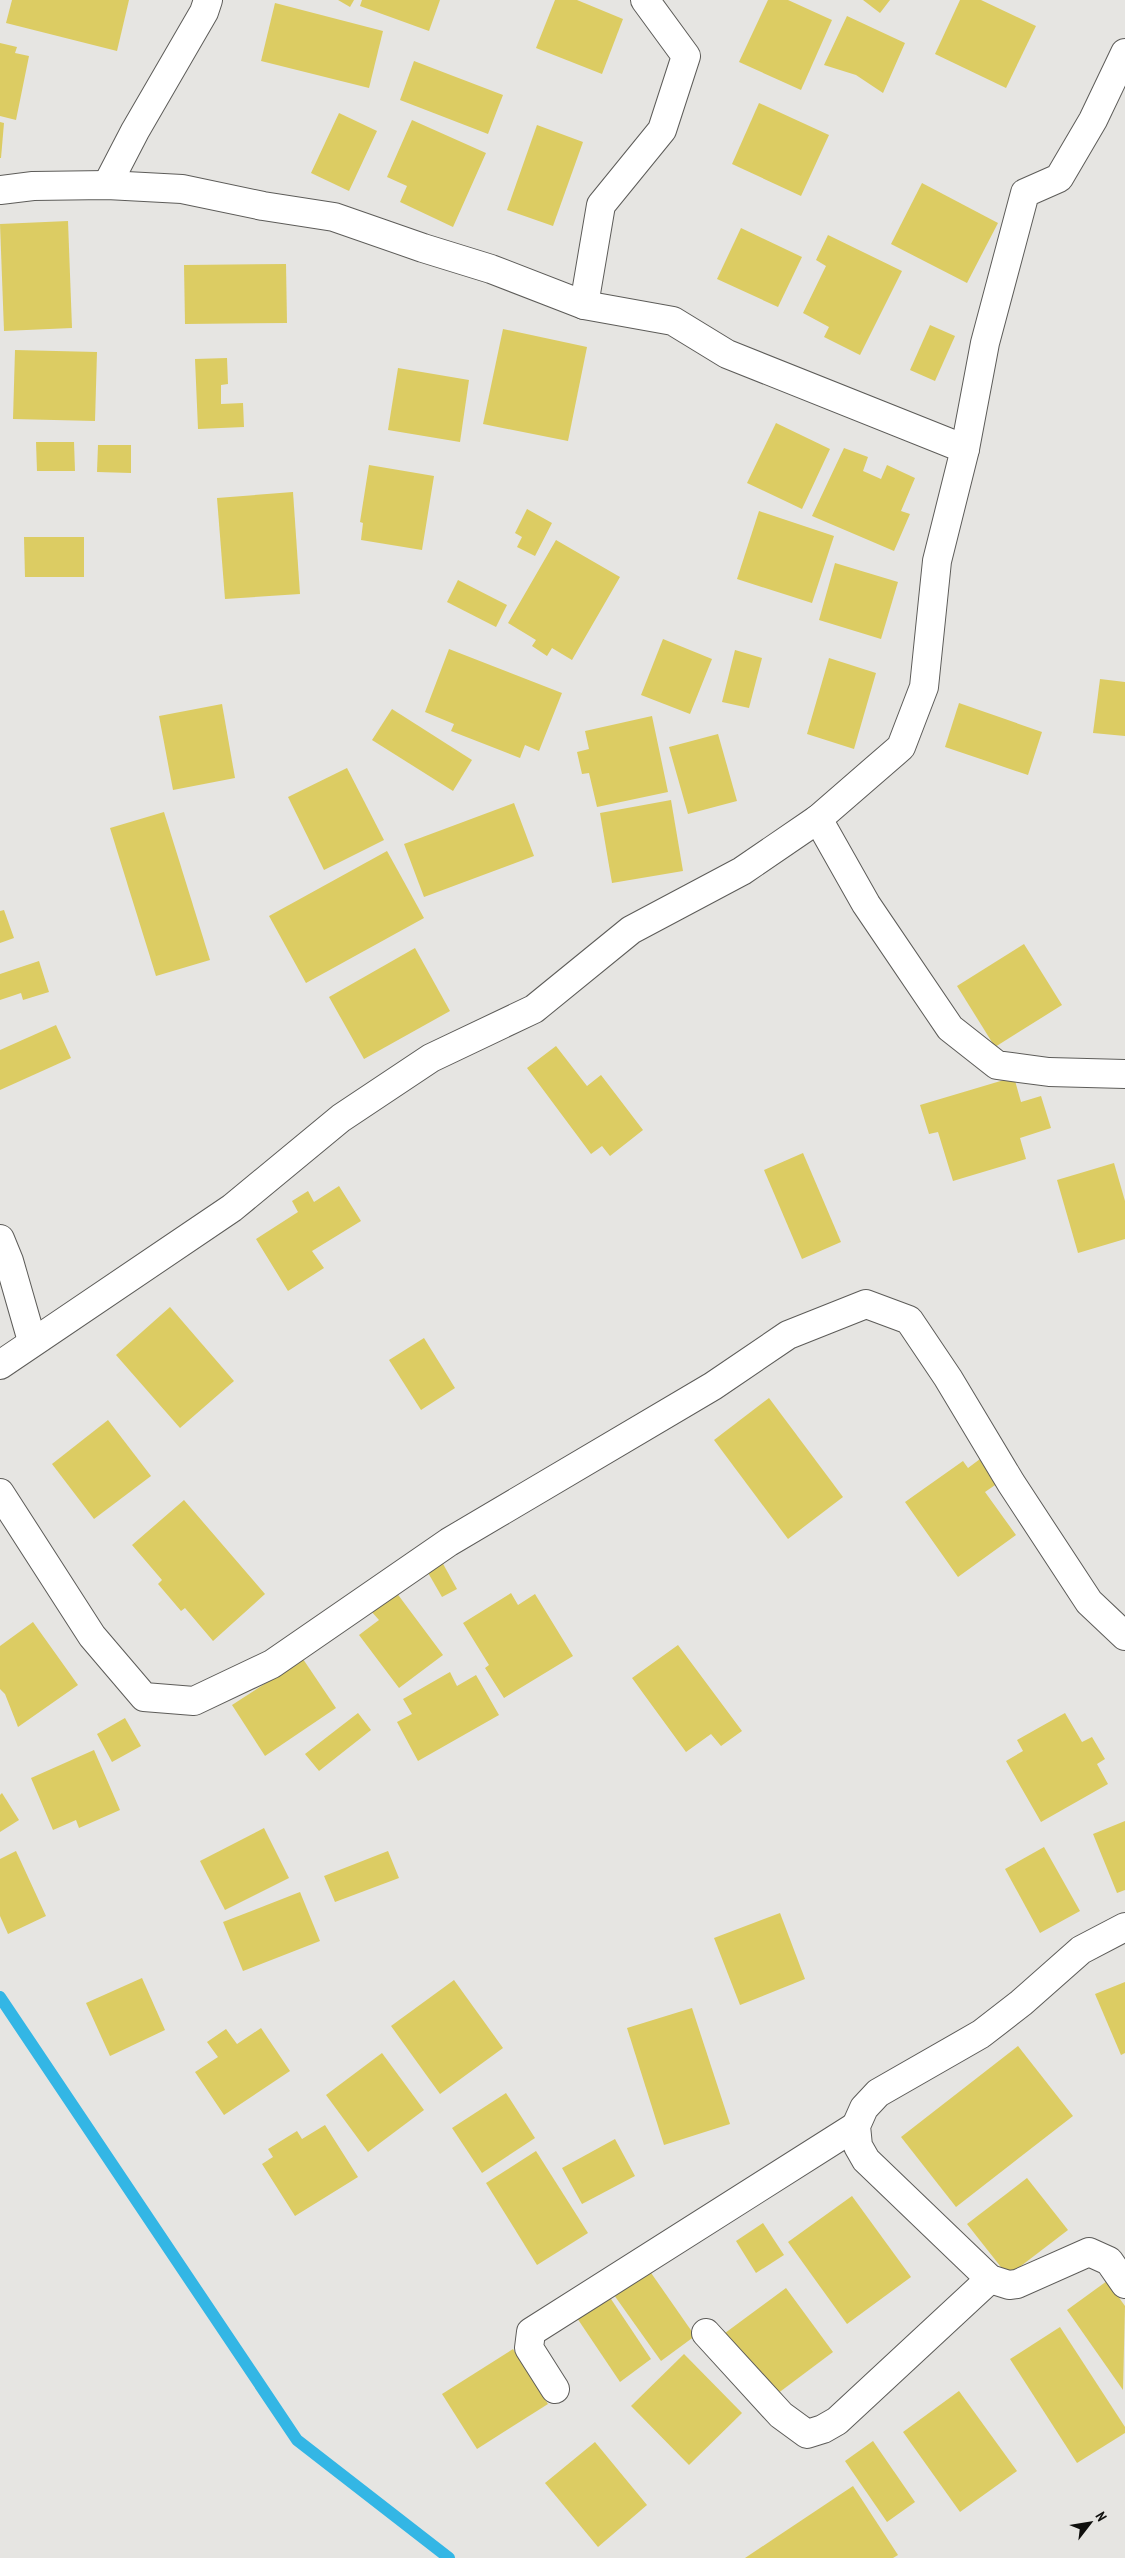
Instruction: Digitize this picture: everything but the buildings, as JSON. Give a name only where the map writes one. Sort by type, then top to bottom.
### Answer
[{"type":"street","points":[[107,185],[135,131],[204,12],[208,0]]},
{"type":"street","points":[[584,305],[601,204],[662,130],[686,56],[645,0]]},
{"type":"street","points":[[0,1364],[232,1208],[341,1118],[431,1058],[534,1009],[631,930],[742,871],[818,819],[901,746],[924,687],[937,561],[965,449],[985,343],[1025,193],[1059,178],[1093,120],[1125,53]]},
{"type":"street","points":[[0,190],[33,186],[107,185],[182,189],[263,206],[334,217],[491,269],[584,305],[673,321],[727,354],[965,449]]},
{"type":"street","points":[[818,819],[866,904],[950,1028],[997,1065],[1049,1072],[1125,1074]]},
{"type":"street","points":[[0,1239],[9,1261],[32,1341]]},
{"type":"street","points":[[0,1493],[92,1636],[144,1697],[194,1701],[272,1664],[449,1542],[713,1386],[788,1335],[866,1304],[909,1320],[948,1378],[1010,1484],[1088,1602],[1125,1636]]},
{"type":"street","points":[[1125,1927],[1082,1950],[1021,2003],[981,2034],[878,2093],[864,2108],[856,2126],[858,2146],[866,2160],[990,2279],[1009,2285],[1016,2284],[1089,2252],[1109,2261],[1125,2284]]},
{"type":"street","points":[[555,2389],[529,2348],[531,2332],[856,2126]]},
{"type":"street","points":[[706,2333],[781,2415],[807,2434],[823,2429],[837,2421],[990,2279]]},
{"type":"waterway","points":[[0,1997],[297,2440],[449,2558]]}]
